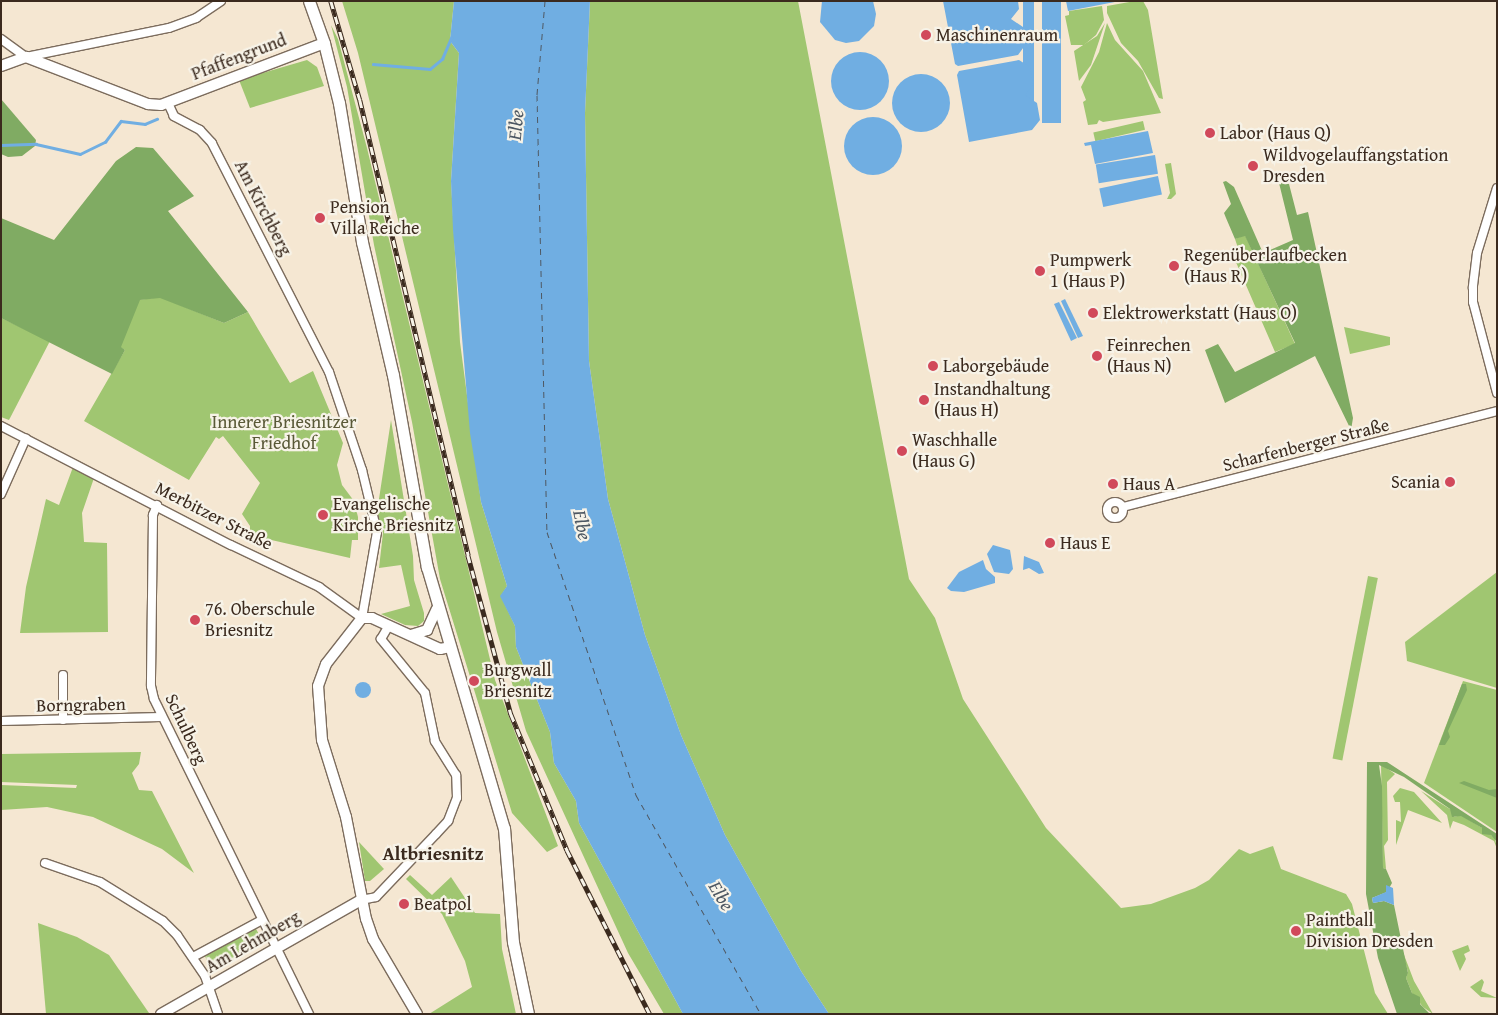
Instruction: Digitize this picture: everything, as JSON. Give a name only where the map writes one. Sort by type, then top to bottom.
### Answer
[{"type":"main road","points":[[309,1],[324,43],[337,96],[362,242],[393,375],[424,552],[437,609],[483,750],[504,828],[513,942],[528,1014]]},
{"type":"street","points":[[1,66],[26,57],[169,28],[196,18],[221,1]]},
{"type":"street","points":[[1,39],[26,57],[148,104],[168,103]]},
{"type":"street","name":"Pfaffengrund","points":[[168,103],[202,87],[324,43]]},
{"type":"street","name":"Am Kirchberg","points":[[168,103],[174,116],[207,136],[218,153],[234,190],[317,345],[339,401],[372,512],[378,542],[362,618]]},
{"type":"street","points":[[1497,188],[1477,253],[1473,288],[1474,302],[1497,393]]},
{"type":"street","name":"Scharfenberger Straße","points":[[1123,507],[1497,411]]},
{"type":"street","name":"Merbitzer Straße","points":[[1,426],[319,586],[362,618],[372,618],[440,649],[450,647]]},
{"type":"street","points":[[1,494],[26,438]]},
{"type":"street","name":"Schulberg","points":[[157,505],[153,515],[151,686],[161,717],[309,1014]]},
{"type":"street","points":[[410,635],[427,630],[437,609]]},
{"type":"street","points":[[362,618],[326,664],[317,697],[322,740],[346,817],[361,900],[373,939],[417,1014]]},
{"type":"street","points":[[361,900],[376,897],[436,834],[448,821],[458,798],[456,776],[434,741],[425,693],[381,639],[388,625]]},
{"type":"street","points":[[63,675],[63,720]]},
{"type":"street","name":"Borngraben","points":[[1,721],[161,717]]},
{"type":"street","points":[[45,863],[100,882],[152,913],[177,935],[193,957],[210,985],[218,1014]]},
{"type":"street","name":"Am Lehmberg","points":[[161,1014],[361,900]]},
{"type":"street","name":"Am Lehmberg","points":[[193,957],[262,920]]},
{"type":"green space","points":[[342,1],[454,1],[450,41],[459,53],[451,181],[460,342],[481,502],[507,586],[501,596],[515,626],[516,647],[550,732],[554,763],[576,801],[579,823],[683,1014],[664,1014],[628,953],[526,731],[497,632],[358,53]]},
{"type":"green space","points":[[590,1],[798,1],[909,579],[935,618],[963,699],[1046,828],[1121,908],[1151,904],[1195,888],[1209,880],[1239,849],[1250,854],[1273,846],[1281,869],[1346,894],[1352,904],[1375,993],[1388,1014],[829,1014],[801,971],[725,835],[681,735],[645,635],[608,499],[589,361],[585,113]]},
{"type":"green space","points":[[1143,1],[1148,10],[1163,99],[1159,98],[1138,61],[1121,43],[1107,13],[1107,6]]},
{"type":"green space","points":[[1102,6],[1104,20],[1096,35],[1084,45],[1071,45],[1065,16],[1069,15],[1069,11]]},
{"type":"green space","points":[[1105,23],[1091,65],[1079,81],[1074,51],[1097,36]]},
{"type":"green space","points":[[1107,23],[1115,40],[1143,71],[1161,113],[1103,122],[1099,120],[1097,124],[1088,125],[1083,102],[1086,100],[1081,87],[1099,52]]},
{"type":"green space","points":[[331,25],[338,39],[367,148],[495,680],[558,846],[547,852],[512,813],[440,579],[412,422],[374,245],[347,87]]},
{"type":"green space","points":[[307,60],[317,67],[324,86],[250,108],[239,80]]},
{"type":"green space","points":[[1,99],[36,140],[35,146],[22,156],[8,157],[1,154]]},
{"type":"green space","points":[[1143,121],[1145,130],[1095,141],[1093,132]]},
{"type":"green space","points":[[136,147],[153,148],[194,196],[168,211],[248,312],[224,323],[160,298],[140,300],[121,347],[125,350],[112,374],[1,318],[1,218],[54,240],[116,161]]},
{"type":"green space","points":[[1171,163],[1176,194],[1171,199],[1167,199],[1170,193],[1165,164]]},
{"type":"green space","points":[[1226,181],[1234,187],[1263,253],[1293,240],[1279,183],[1289,184],[1297,215],[1308,212],[1353,418],[1351,430],[1315,356],[1225,403],[1205,350],[1218,344],[1235,372],[1295,343],[1245,236],[1235,239],[1226,218],[1224,213],[1231,204],[1223,182]]},
{"type":"green space","points":[[1245,235],[1295,344],[1275,352],[1232,253],[1238,248],[1235,239]]},
{"type":"green space","name":"Innerer Briesnitzer Friedhof","points":[[160,297],[224,323],[248,312],[290,383],[313,371],[343,443],[337,465],[342,485],[354,501],[358,517],[358,540],[352,540],[350,558],[250,535],[250,526],[242,514],[260,483],[223,436],[219,439],[216,437],[189,480],[84,421],[125,350],[120,347],[139,300]]},
{"type":"green space","points":[[1,318],[50,341],[9,420],[1,417]]},
{"type":"green space","points":[[1344,327],[1390,337],[1390,345],[1350,354]]},
{"type":"green space","points":[[391,420],[413,556],[414,580],[424,613],[424,621],[418,626],[405,625],[381,614],[410,606],[401,565],[379,568],[383,533],[377,512]]},
{"type":"green space","points":[[73,467],[94,478],[82,513],[84,542],[107,543],[108,632],[20,633],[26,587],[46,499],[59,505]]},
{"type":"green space","points":[[1497,572],[1497,688],[1407,661],[1405,642]]},
{"type":"green space","points":[[1368,576],[1378,578],[1342,760],[1333,759]]},
{"type":"green space","points":[[1463,681],[1497,690],[1497,832],[1424,783]]},
{"type":"green space","points":[[1462,684],[1466,684],[1467,690],[1448,731],[1450,737],[1445,745],[1439,745]]},
{"type":"green space","points":[[141,752],[139,764],[132,773],[139,790],[152,791],[194,873],[162,849],[93,817],[47,807],[1,810],[1,785],[76,788],[77,785],[1,782],[1,754]]},
{"type":"green space","points":[[1367,762],[1387,762],[1497,834],[1497,842],[1491,835],[1482,834],[1482,828],[1461,816],[1452,817],[1450,809],[1404,777],[1379,765],[1382,786],[1383,868],[1386,869],[1392,883],[1387,892],[1372,898],[1373,903],[1384,901],[1394,905],[1408,973],[1406,978],[1412,993],[1420,997],[1420,1004],[1430,1014],[1397,1014],[1378,958],[1366,894]]},
{"type":"green space","points":[[1381,764],[1395,774],[1387,782],[1388,840],[1384,846],[1386,869],[1383,868]]},
{"type":"green space","points":[[1464,781],[1489,790],[1497,789],[1497,798],[1459,783]]},
{"type":"green space","points":[[1400,788],[1414,792],[1442,823],[1408,810],[1396,845],[1396,820],[1401,822],[1400,802],[1395,802],[1393,796]]},
{"type":"green space","points":[[1421,791],[1453,811],[1454,817],[1461,815],[1482,828],[1495,838],[1497,849],[1494,841],[1464,825],[1453,821],[1450,829],[1447,815]]},
{"type":"green space","points":[[359,842],[384,869],[370,881],[365,881]]},
{"type":"green space","points":[[410,875],[432,895],[451,877],[475,913],[500,914],[502,949],[516,1014],[429,1014],[472,987],[465,961],[442,914],[406,879]]},
{"type":"green space","points":[[38,923],[77,937],[109,955],[149,1013],[46,1014]]},
{"type":"green space","points":[[255,927],[264,944],[213,971],[204,954]]},
{"type":"green space","points":[[1468,945],[1470,951],[1464,954],[1466,959],[1460,971],[1452,951]]},
{"type":"green space","points":[[1401,947],[1414,981],[1433,1014],[1423,1007],[1412,993],[1406,978],[1408,972]]},
{"type":"green space","points":[[1482,979],[1484,982],[1481,991],[1497,998],[1481,997],[1470,987]]},
{"type":"water","name":"Elbe","points":[[454,1],[590,1],[585,113],[589,361],[608,499],[645,635],[681,735],[725,835],[801,971],[829,1014],[683,1014],[579,823],[576,801],[554,763],[550,732],[516,647],[515,626],[500,596],[507,586],[481,502],[470,433],[453,230],[451,181],[459,53],[450,41]]},
{"type":"water","points":[[822,1],[873,1],[876,14],[874,26],[859,41],[846,43],[835,40],[820,22]]},
{"type":"water","points":[[943,1],[1018,1],[1019,9],[1011,19],[1023,27],[1026,44],[1018,55],[958,66],[955,64]]},
{"type":"water","points":[[1023,1],[1034,1],[1034,111],[1023,111]]},
{"type":"water","points":[[1042,1],[1061,1],[1061,123],[1042,123]]},
{"type":"water","points":[[1066,1],[1120,1],[1068,11]]},
{"type":"water","points":[[860,52],[871,54],[884,65],[889,81],[887,92],[876,105],[860,110],[849,108],[836,97],[831,81],[833,70],[844,57]]},
{"type":"water","points":[[1019,60],[1030,67],[1033,85],[1025,95],[1037,103],[1040,120],[1032,130],[969,142],[957,75],[959,71]]},
{"type":"water","points":[[921,74],[932,76],[945,87],[950,103],[948,114],[937,127],[921,132],[910,130],[897,119],[892,103],[894,92],[905,79]]},
{"type":"water","points":[[873,117],[884,119],[897,130],[902,146],[900,157],[889,170],[873,175],[862,173],[849,162],[844,146],[846,135],[857,122]]},
{"type":"water","points":[[1148,131],[1153,153],[1095,164],[1091,145],[1085,146],[1084,143]]},
{"type":"water","points":[[1155,155],[1158,174],[1099,183],[1096,164]]},
{"type":"water","points":[[1158,176],[1162,195],[1103,207],[1099,188]]},
{"type":"water","points":[[1065,299],[1083,336],[1078,338],[1061,301]]},
{"type":"water","points":[[1059,302],[1077,338],[1071,341],[1054,304]]},
{"type":"water","points":[[993,545],[1010,550],[1013,569],[1009,574],[994,572],[987,554]]},
{"type":"water","points":[[1024,556],[1039,562],[1044,573],[1039,574],[1029,568],[1023,570]]},
{"type":"water","points":[[983,560],[986,569],[995,577],[995,583],[964,592],[951,591],[947,588],[959,572]]},
{"type":"water","points":[[363,682],[371,690],[363,698],[355,690]]},
{"type":"water","points":[[1386,885],[1393,888],[1394,905],[1384,901],[1373,903],[1372,898],[1386,892]]},
{"type":"waterway","points":[[373,64],[430,69],[442,59],[451,38]]},
{"type":"waterway","points":[[1,145],[36,144],[80,154],[105,142],[121,121],[145,124],[157,119]]},
{"type":"ferry route","points":[[545,1],[537,95],[547,532],[636,795],[761,1014]]},
{"type":"railway","points":[[331,1],[360,100],[468,555],[511,714],[567,850],[650,1014]]},
{"type":"place","name":"Maschinenraum","points":[[926,35]]},
{"type":"place","name":"Labor (Haus Q)","points":[[1210,133]]},
{"type":"place","name":"Wildvogelauffangstation Dresden","points":[[1253,166]]},
{"type":"place","name":"Pension Villa Reiche","points":[[320,218]]},
{"type":"place","name":"Regenüberlaufbecken (Haus R)","points":[[1174,266]]},
{"type":"place","name":"Pumpwerk 1 (Haus P)","points":[[1040,271]]},
{"type":"place","name":"Elektrowerkstatt (Haus O)","points":[[1093,313]]},
{"type":"place","name":"Feinrechen (Haus N)","points":[[1097,356]]},
{"type":"place","name":"Laborgebäude","points":[[933,366]]},
{"type":"place","name":"Instandhaltung (Haus H)","points":[[924,400]]},
{"type":"place","name":"Waschhalle (Haus G)","points":[[902,451]]},
{"type":"place","name":"Scania","points":[[1450,482]]},
{"type":"place","name":"Haus A","points":[[1113,484]]},
{"type":"place","name":"Evangelische Kirche Briesnitz","points":[[323,515]]},
{"type":"place","name":"Haus E","points":[[1050,543]]},
{"type":"place","name":"76. Oberschule Briesnitz","points":[[195,620]]},
{"type":"place","name":"Burgwall Briesnitz","points":[[474,681]]},
{"type":"place","name":"Beatpol","points":[[404,904]]},
{"type":"place","name":"Paintball Division Dresden","points":[[1296,931]]},
{"type":"district","name":"Altbriesnitz","points":[[433,854]]}]
